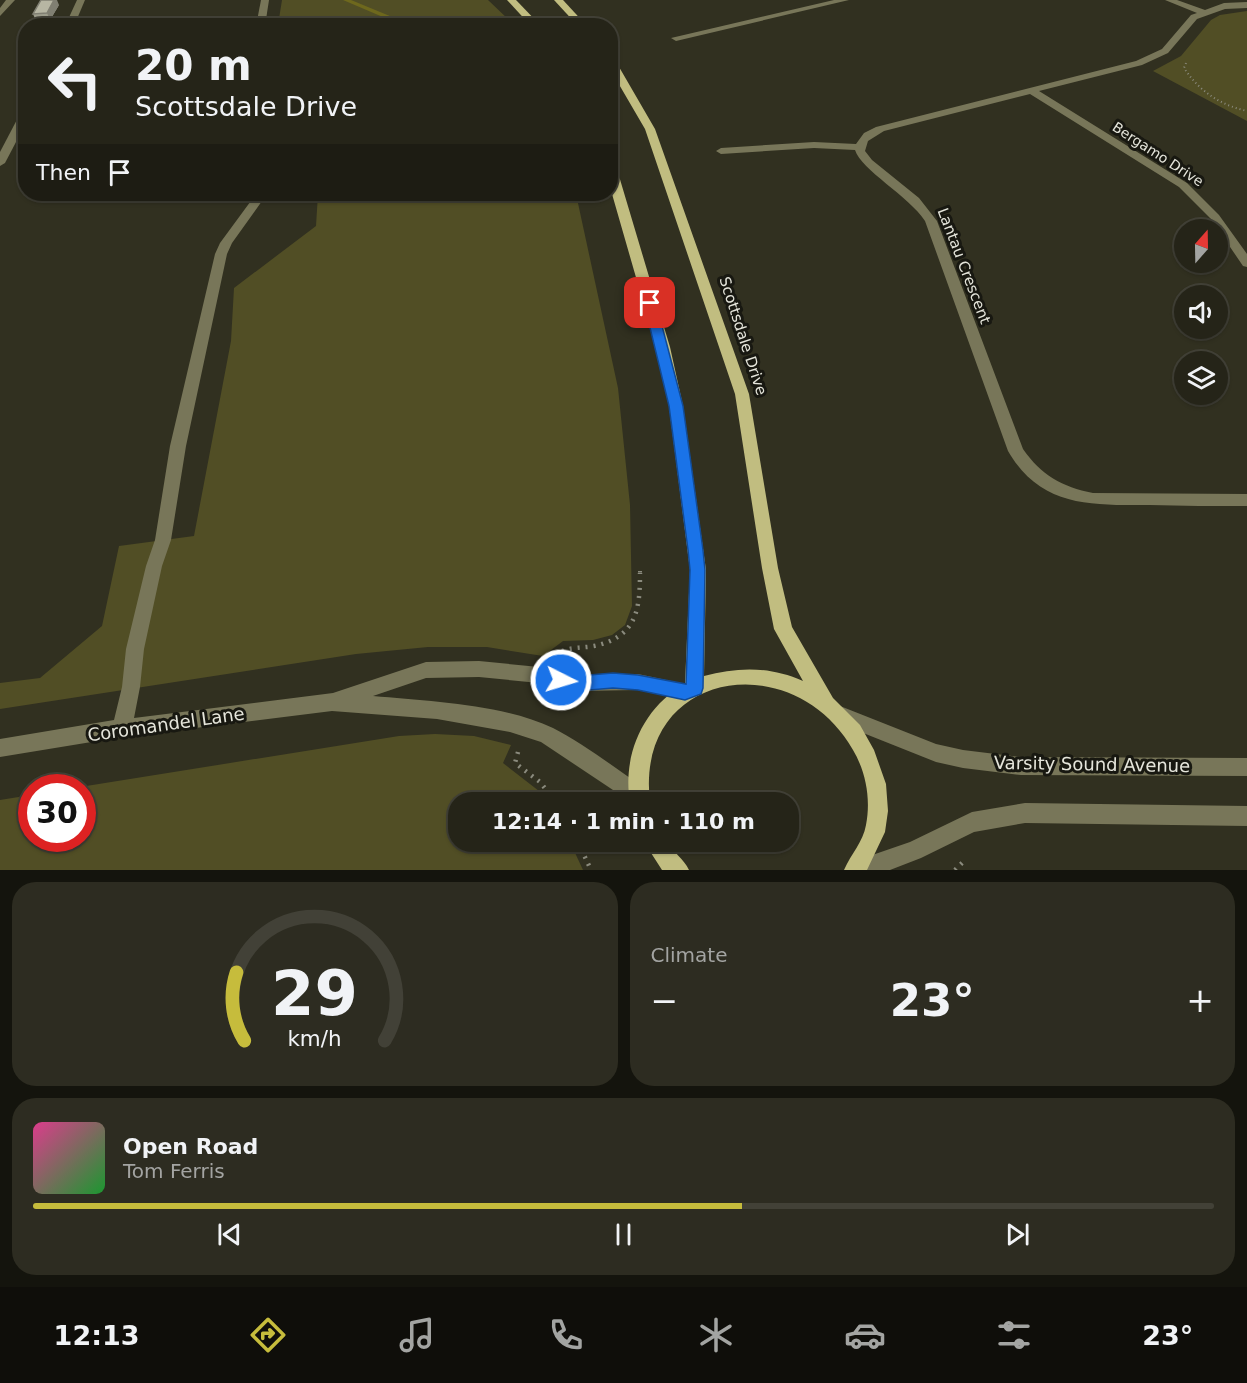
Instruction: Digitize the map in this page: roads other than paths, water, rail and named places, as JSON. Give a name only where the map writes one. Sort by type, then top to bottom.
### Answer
[{"type":"main road","points":[[511,0],[529,18]]},
{"type":"main road","points":[[558,0],[575,18]]},
{"type":"main road","name":"Scottsdale Drive","points":[[618,74],[650,129],[742,394],[770,568],[783,629],[831,708]]},
{"type":"main road","points":[[618,193],[663,347],[676,406],[698,570],[690,690]]},
{"type":"main road","points":[[638,792],[636,784],[641,747],[658,716],[690,690],[718,679],[754,676],[791,683],[831,708],[853,729],[871,762],[879,801],[873,838],[857,870]]},
{"type":"street","points":[[0,14],[11,0]]},
{"type":"street","points":[[73,18],[81,0]]},
{"type":"street","points":[[262,18],[265,0]]},
{"type":"street","points":[[676,38],[845,0]]},
{"type":"street","points":[[1169,0],[1203,12]]},
{"type":"street","points":[[721,151],[814,145],[860,147],[868,134],[880,129],[1139,63],[1165,51],[1189,21],[1203,12],[1224,6],[1247,5]]},
{"type":"street","name":"Bergamo Drive","points":[[1032,91],[1183,185],[1215,217],[1246,262]]},
{"type":"street","points":[[0,164],[18,128]]},
{"type":"street","name":"Lantau Crescent","points":[[860,147],[861,155],[917,201],[931,221],[1016,451],[1029,470],[1047,484],[1068,494],[1094,499],[1247,500]]},
{"type":"street","points":[[122,728],[131,687],[135,649],[154,566],[163,540],[178,446],[221,254],[226,243],[256,201]]},
{"type":"street","name":"Coromandel Lane","points":[[332,702],[426,670],[479,669],[539,675],[577,683],[638,682],[690,690]]},
{"type":"street","name":"Coromandel Lane","points":[[0,748],[122,728],[332,702],[437,710],[510,723],[547,735],[629,792]]},
{"type":"street","name":"Varsity Sound Avenue","points":[[831,708],[936,753],[963,759],[1021,766],[1247,767]]},
{"type":"street","points":[[857,870],[914,851],[972,822],[1025,813],[1247,816]]},
{"type":"waterway","points":[[346,0],[391,18]]}]
